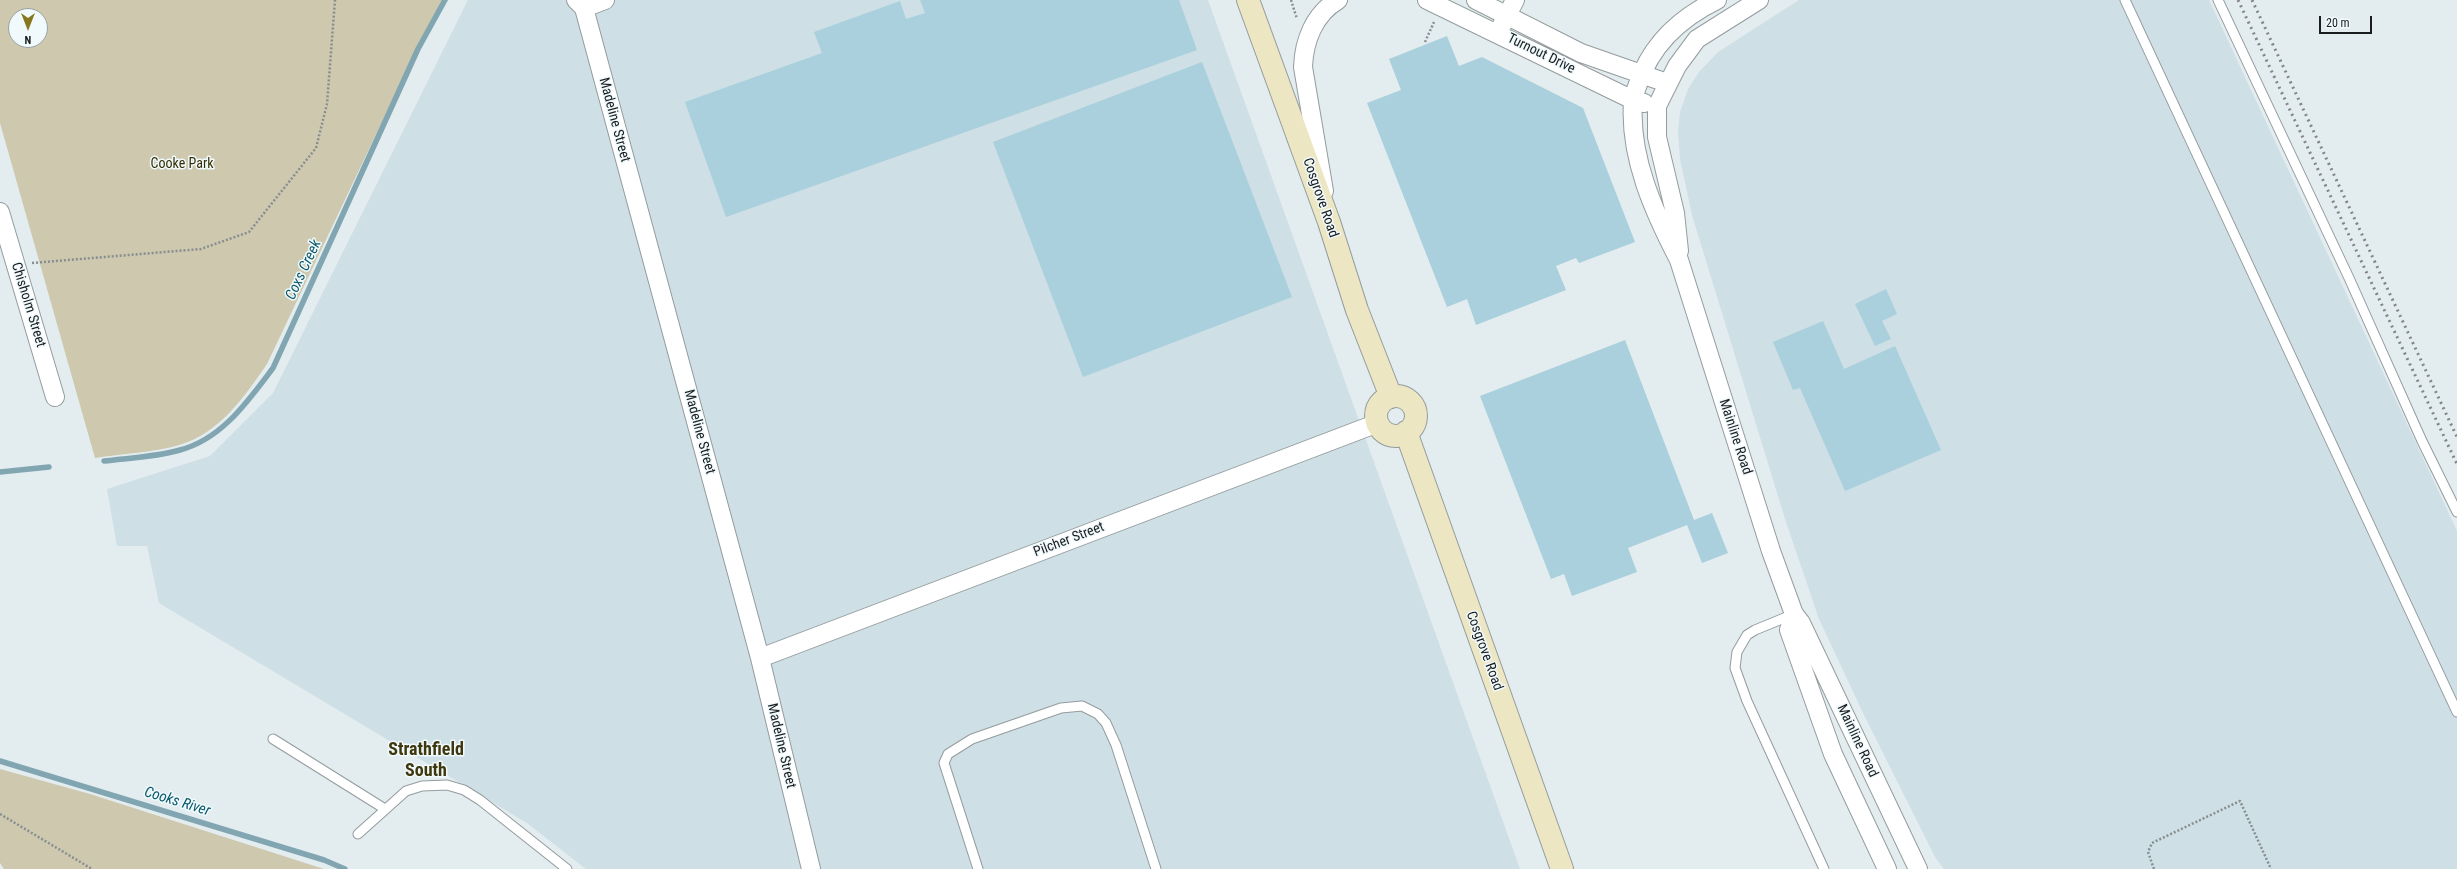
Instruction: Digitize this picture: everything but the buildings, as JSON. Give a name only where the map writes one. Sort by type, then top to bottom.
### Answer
[{"type":"main road","name":"Cosgrove Road","points":[[1248,0],[1329,222],[1357,310],[1391,397]]},
{"type":"main road","points":[[1391,397],[1403,397],[1412,405],[1416,417],[1414,423],[1406,432],[1390,434],[1385,432],[1378,423],[1377,410],[1384,400],[1391,397]]},
{"type":"main road","name":"Cosgrove Road","points":[[1406,432],[1562,869]]},
{"type":"street","points":[[580,4],[605,0]]},
{"type":"street","points":[[1329,222],[1303,67],[1304,52],[1312,28],[1322,13],[1338,0]]},
{"type":"street","name":"Turnout Drive","points":[[1427,0],[1498,33],[1633,100],[1657,106]]},
{"type":"street","name":"Turnout Drive","points":[[1476,0],[1511,8],[1581,52],[1641,75],[1667,83]]},
{"type":"street","name":"Mainline Road","points":[[1717,0],[1690,15],[1667,35],[1641,75],[1633,100],[1639,160],[1657,217],[1679,260],[1771,551],[1794,614],[1801,623],[1918,869]]},
{"type":"street","name":"Mainline Road","points":[[1679,260],[1675,213],[1657,138],[1657,106],[1667,83],[1697,39],[1759,0]]},
{"type":"street","name":"Madeline Street","points":[[580,4],[760,658],[811,869]]},
{"type":"street","points":[[1498,33],[1511,8]]},
{"type":"street","name":"Chisholm Street","points":[[0,212],[9,254],[55,397]]},
{"type":"street","name":"Pilcher Street","points":[[760,658],[1378,423]]},
{"type":"street","name":"Mainline Road","points":[[1794,614],[1789,630],[1833,754],[1887,869]]},
{"type":"lane","points":[[2124,0],[2457,712]]},
{"type":"lane","points":[[2218,0],[2352,285],[2418,434],[2457,512]]},
{"type":"lane","points":[[1794,614],[1755,630],[1747,635],[1737,652],[1735,668],[1747,701],[1824,869]]},
{"type":"lane","points":[[978,869],[944,764],[948,754],[972,739],[1061,708],[1082,706],[1098,714],[1106,723],[1116,745],[1156,869]]},
{"type":"lane","points":[[273,739],[385,810]]},
{"type":"lane","points":[[358,834],[406,791],[422,786],[447,785],[464,790],[480,800],[567,869]]},
{"type":"path","points":[[9,254],[201,249],[250,232],[316,148],[327,104],[335,0]]},
{"type":"path","points":[[1291,0],[1296,18],[1300,21]]},
{"type":"path","points":[[1425,42],[1436,18]]},
{"type":"path","points":[[2154,869],[2148,852],[2152,843],[2240,801],[2271,869]]},
{"type":"path","points":[[0,814],[92,869]]},
{"type":"shaded area","points":[[468,0],[1208,0],[1520,869],[586,869],[527,823],[159,603],[147,546],[117,546],[107,489],[210,456],[273,393]]},
{"type":"shaded area","points":[[1799,0],[2209,0],[2457,531],[2457,869],[1944,869],[1935,857],[1865,717],[1819,619],[1785,519],[1692,215],[1680,159],[1678,131],[1680,112],[1688,89],[1699,72],[1718,52]]},
{"type":"green space","name":"Cooke Park","points":[[0,0],[443,0],[417,48],[267,364],[240,401],[219,423],[207,432],[179,445],[149,451],[95,458],[0,123]]},
{"type":"green space","points":[[0,769],[90,794],[324,869],[4,869],[0,863]]},
{"type":"waterway","name":"Coxs Creek","points":[[104,461],[152,456],[195,445],[209,437],[233,417],[244,406],[273,368],[418,49],[445,0]]},
{"type":"waterway","name":"Coxs Creek","points":[[0,472],[49,467]]},
{"type":"waterway","name":"Cooks River","points":[[0,761],[324,860],[345,869]]},
{"type":"railway","points":[[2238,0],[2457,464]]},
{"type":"railway","points":[[2252,0],[2457,437]]},
{"type":"district","name":"Strathfield South","points":[[426,760]]}]
